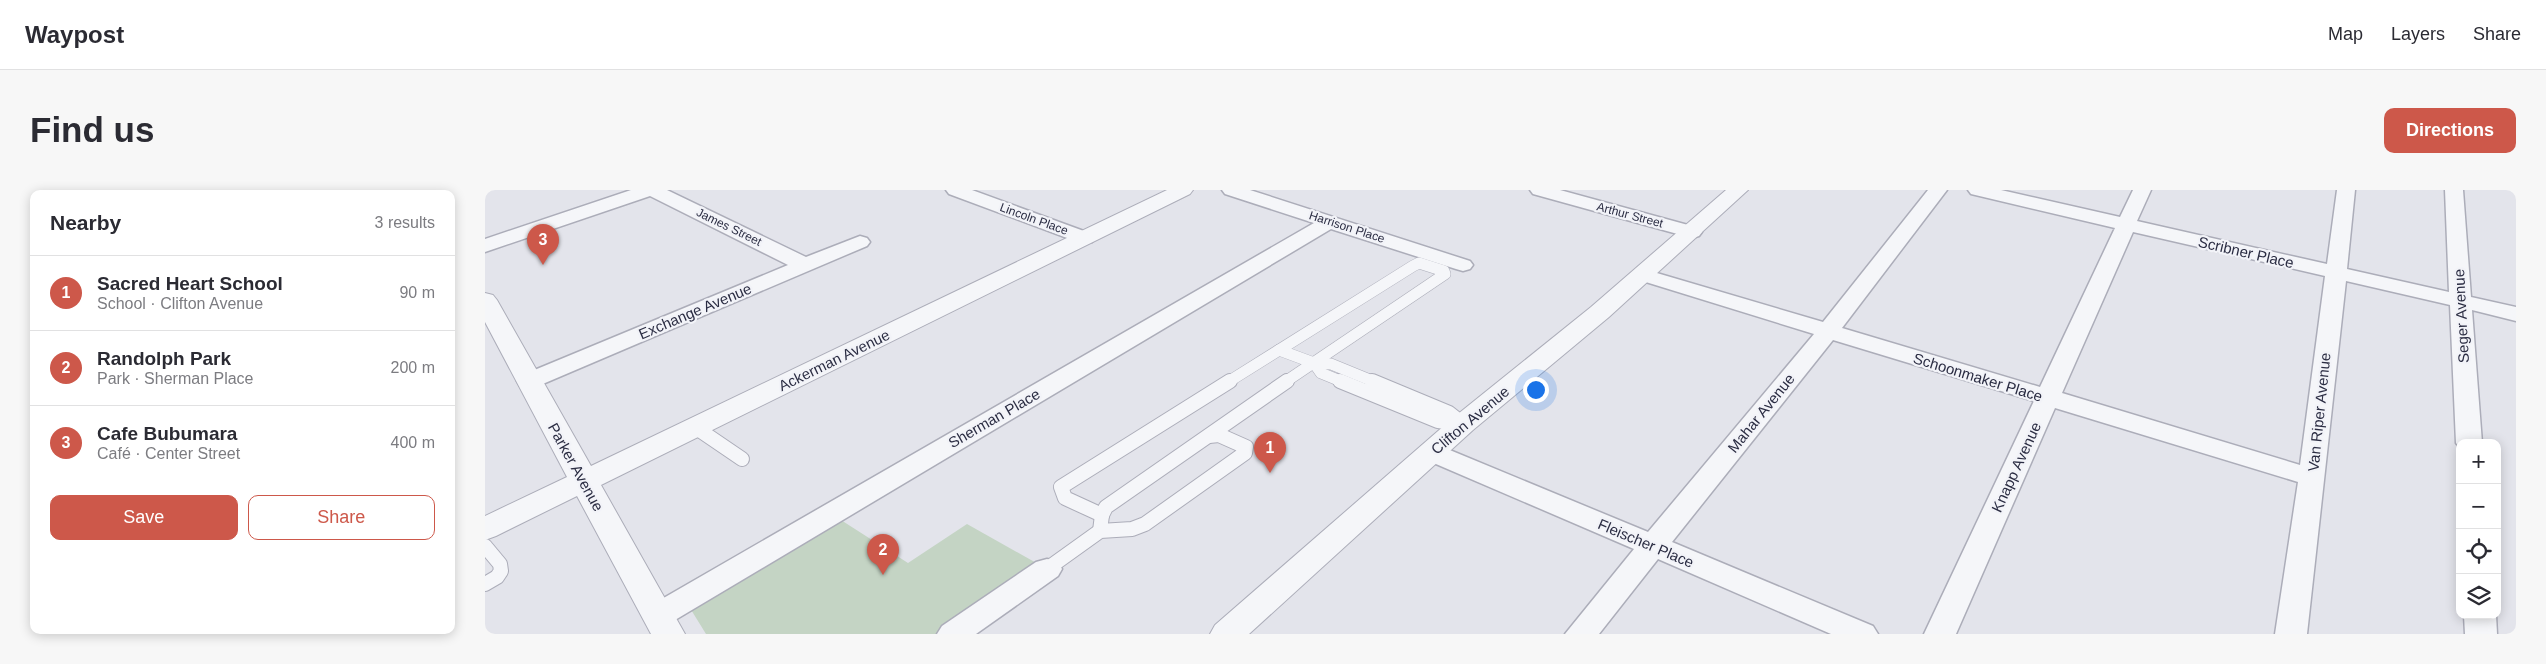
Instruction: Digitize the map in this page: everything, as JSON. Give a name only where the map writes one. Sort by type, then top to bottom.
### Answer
[{"type":"street","points":[[485,246],[649,190]]},
{"type":"street","name":"James Street","points":[[653,190],[805,264]]},
{"type":"street","name":"Lincoln Place","points":[[955,190],[1085,238]]},
{"type":"street","name":"Ackerman Avenue","points":[[485,529],[1183,190]]},
{"type":"street","name":"Harrison Place","points":[[1231,190],[1463,265]]},
{"type":"street","name":"Arthur Street","points":[[1539,190],[1692,232]]},
{"type":"street","name":"Clifton Avenue","points":[[1227,634],[1463,424],[1643,275],[1738,190]]},
{"type":"street","name":"Mahar Avenue","points":[[1581,634],[1828,331],[1938,190]]},
{"type":"street","name":"Scribner Place","points":[[1977,190],[2516,314]]},
{"type":"street","name":"Knapp Avenue","points":[[1940,634],[2142,190]]},
{"type":"street","name":"Van Riper Avenue","points":[[2291,634],[2312,477],[2346,190]]},
{"type":"street","name":"Seger Avenue","points":[[2455,190],[2459,301],[2469,439]]},
{"type":"street","name":"Sherman Place","points":[[663,624],[1329,222]]},
{"type":"street","name":"Exchange Avenue","points":[[529,381],[860,242]]},
{"type":"street","name":"Schoonmaker Place","points":[[1643,275],[2312,477]]},
{"type":"street","name":"Parker Avenue","points":[[487,309],[529,381],[663,624]]},
{"type":"street","name":"Fleischer Place","points":[[1431,452],[1862,634]]},
{"type":"street","points":[[953,634],[1047,569]]},
{"type":"street","points":[[2480,619],[2481,634]]},
{"type":"lane","points":[[1100,531],[1102,515],[1106,507],[1357,332],[1445,274],[1444,271],[1419,263],[1061,487],[1065,498],[1102,515]]},
{"type":"lane","points":[[1279,350],[1313,363],[1321,373],[1330,377],[1438,420],[1463,424]]},
{"type":"lane","points":[[695,427],[742,459]]},
{"type":"lane","points":[[1047,569],[1100,531],[1132,529],[1145,524],[1245,453],[1246,447],[1219,435],[1209,436]]},
{"type":"lane","points":[[485,546],[500,564],[501,572],[497,577],[485,584]]},
{"type":"green space","points":[[830,513],[908,563],[967,524],[1047,569],[953,634],[706,634],[685,600]]},
{"type":"place","name":"Cafe Bubumara","points":[[543,265]]},
{"type":"place","name":"Sacred Heart School","points":[[1270,473]]},
{"type":"place","name":"Randolph Park","points":[[883,575]]}]
